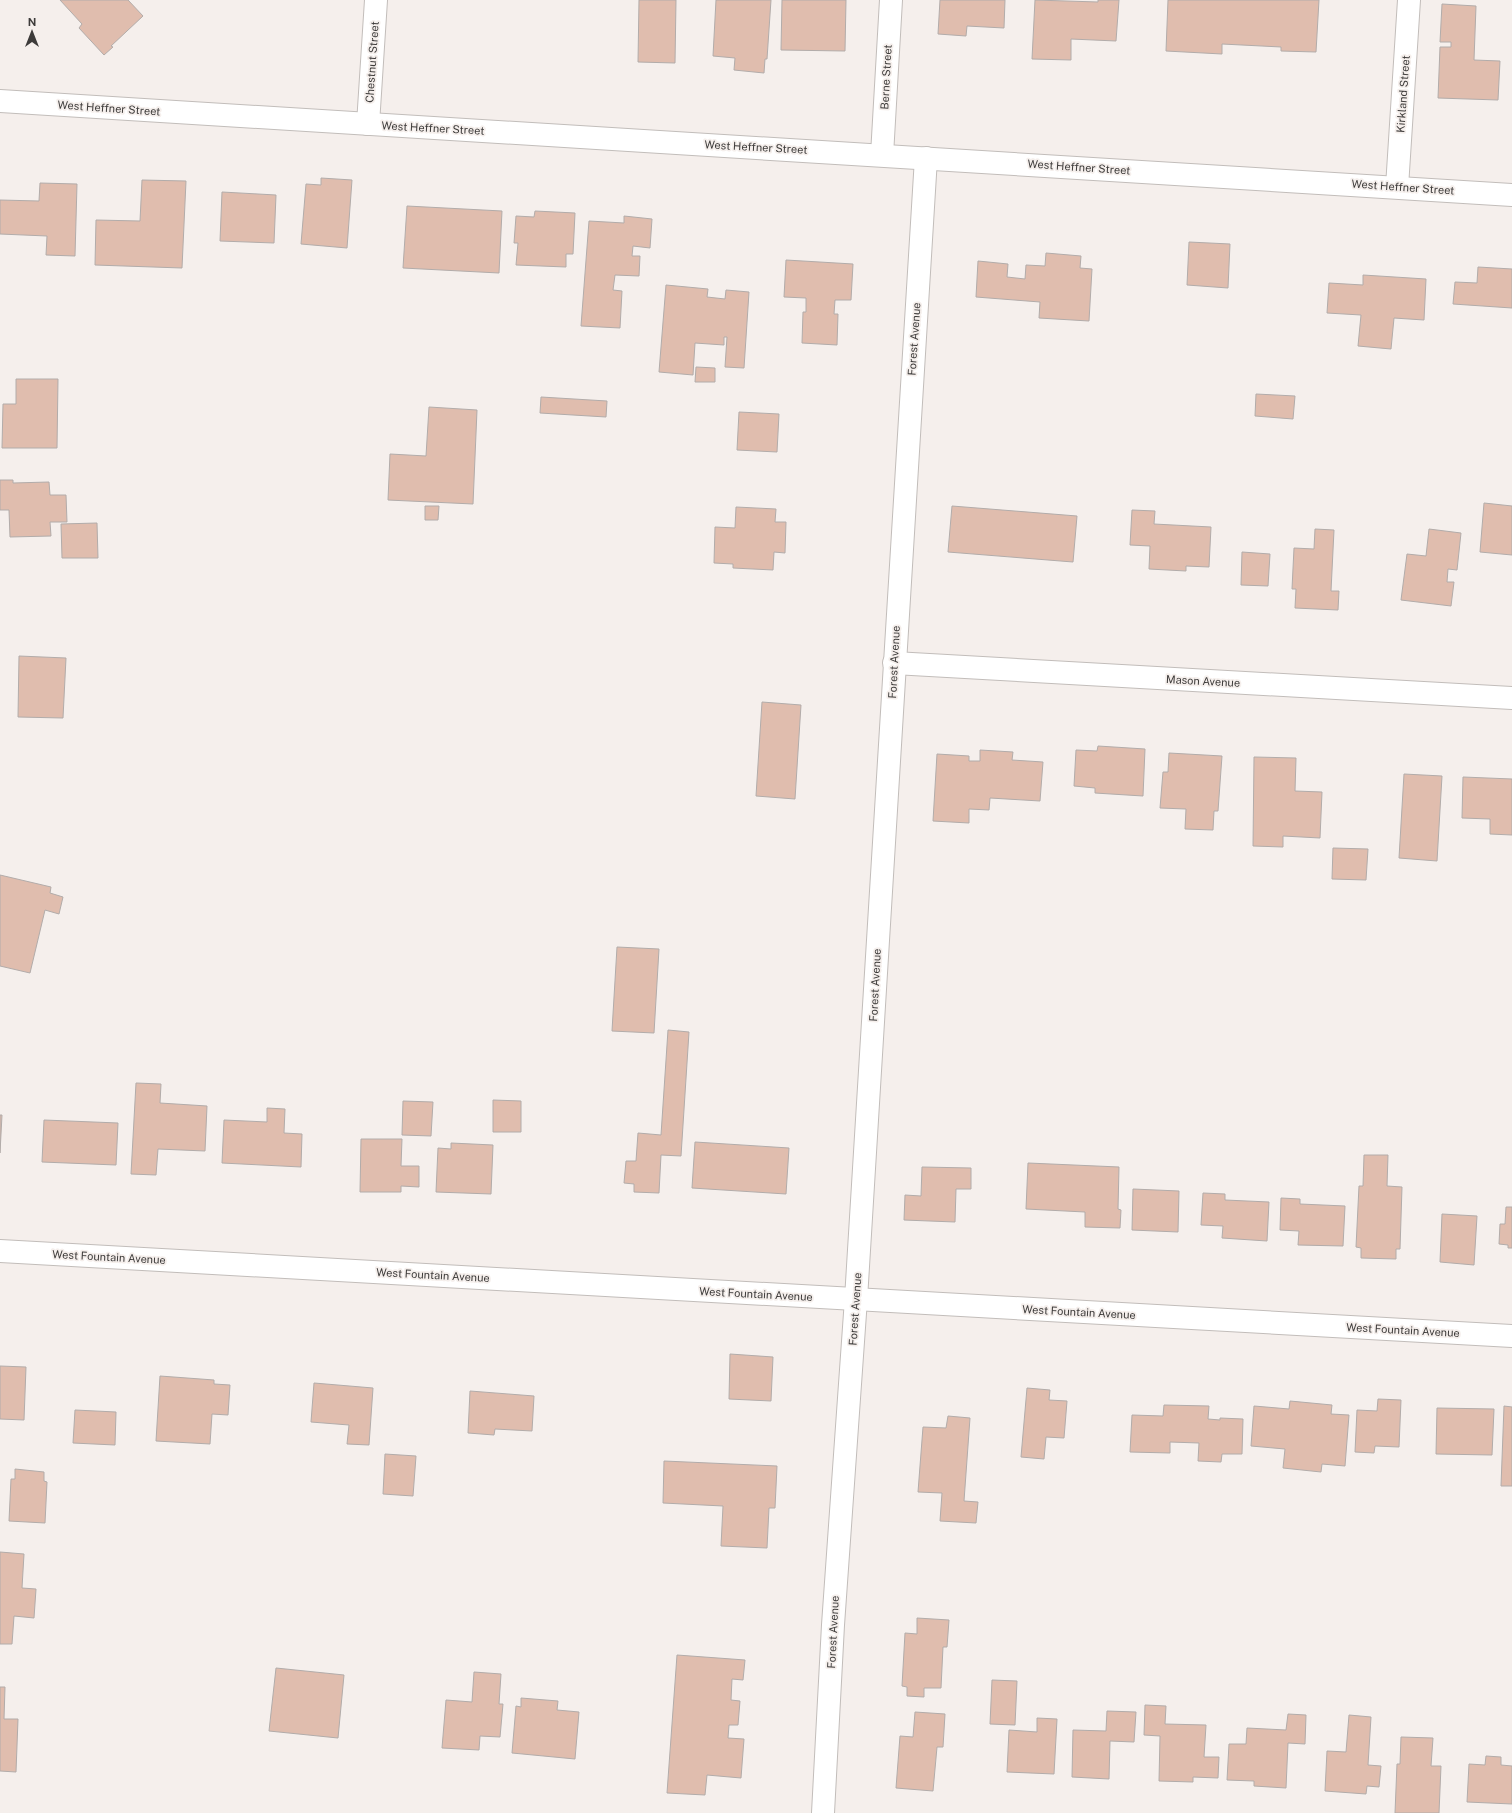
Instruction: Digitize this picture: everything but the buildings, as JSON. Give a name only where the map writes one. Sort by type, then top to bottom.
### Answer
[{"type":"street","name":"Chestnut Street","points":[[368,124],[376,0]]},
{"type":"street","name":"Berne Street","points":[[882,155],[891,0]]},
{"type":"street","name":"Kirkland Street","points":[[1397,187],[1409,0]]},
{"type":"street","name":"West Heffner Street","points":[[0,100],[1512,195]]},
{"type":"street","name":"Forest Avenue","points":[[823,1813],[833,1625],[856,1299],[926,158]]},
{"type":"street","name":"Mason Avenue","points":[[894,663],[1512,698]]},
{"type":"street","name":"West Fountain Avenue","points":[[0,1251],[1512,1336]]}]
